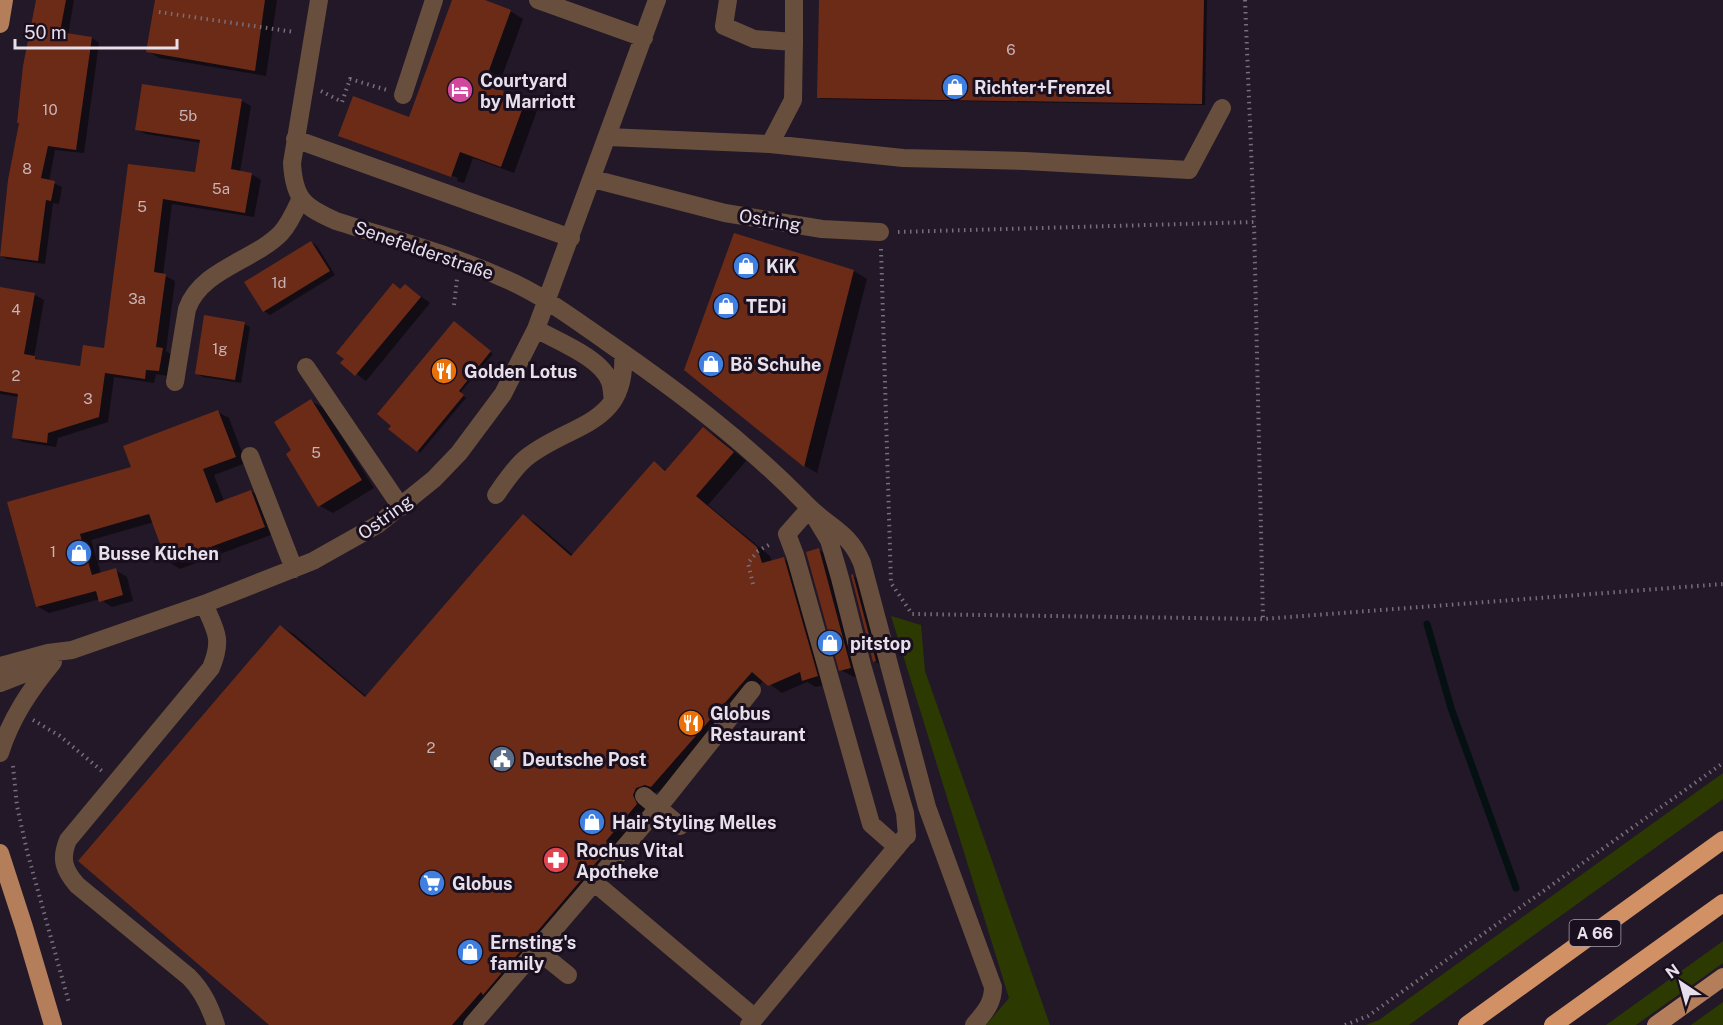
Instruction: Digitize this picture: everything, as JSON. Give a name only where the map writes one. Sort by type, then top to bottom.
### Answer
[{"type":"highway","name":"A 66","points":[[1467,1025],[1723,840]]},
{"type":"highway","name":"A 66","points":[[1553,1025],[1723,903]]},
{"type":"main road","points":[[0,24],[4,0]]},
{"type":"main road","points":[[0,853],[52,1025]]},
{"type":"main road","points":[[1656,1025],[1723,977]]},
{"type":"street","points":[[175,382],[187,309],[191,298],[205,283],[272,241],[282,232],[300,200],[293,178],[292,163],[319,0]]},
{"type":"street","points":[[403,95],[434,0]]},
{"type":"street","points":[[538,0],[644,38]]},
{"type":"street","name":"Ostring","points":[[0,666],[36,656],[72,650],[294,570],[346,544],[401,507],[434,479],[482,424],[503,394],[521,362],[548,301],[657,0]]},
{"type":"street","points":[[728,0],[724,26],[754,39],[794,42]]},
{"type":"street","points":[[770,144],[793,100],[794,0]]},
{"type":"street","points":[[608,137],[770,144],[903,158],[1025,161],[1188,170],[1222,108]]},
{"type":"street","points":[[296,139],[571,238]]},
{"type":"street","name":"Ostring","points":[[593,179],[725,213],[822,228],[880,232]]},
{"type":"street","name":"Senefelderstraße","points":[[300,200],[318,213],[336,221],[459,260],[505,278],[548,301],[623,353],[735,437],[810,508]]},
{"type":"street","points":[[536,329],[595,362],[610,381],[613,401]]},
{"type":"street","points":[[496,495],[517,466],[526,458],[596,419],[613,401],[622,382],[623,353]]},
{"type":"street","points":[[306,367],[401,507]]},
{"type":"street","points":[[250,456],[294,570]]},
{"type":"street","points":[[810,508],[787,534],[795,555],[871,824],[902,841]]},
{"type":"street","points":[[810,508],[848,538],[862,563],[927,807],[993,987],[989,1007],[974,1025]]},
{"type":"street","points":[[810,508],[828,540],[840,578],[862,665],[905,813],[902,841]]},
{"type":"street","points":[[204,604],[219,644],[211,668],[68,840],[63,852],[64,865],[77,885],[189,977],[198,987],[206,999],[216,1025]]},
{"type":"street","name":"Ostring","points":[[0,683],[53,662],[72,650]]},
{"type":"street","points":[[7,758],[9,727],[23,701],[53,662]]},
{"type":"street","points":[[465,1023],[537,950],[595,883],[752,690]]},
{"type":"street","points":[[644,796],[680,826]]},
{"type":"street","points":[[595,883],[752,1021],[920,821],[927,807]]},
{"type":"street","points":[[537,950],[567,975]]},
{"type":"path","points":[[1245,0],[1254,222],[1263,619]]},
{"type":"path","points":[[159,12],[313,35]]},
{"type":"path","points":[[304,82],[342,102],[350,79],[403,95]]},
{"type":"path","points":[[1254,222],[880,232],[891,583],[912,614],[1263,619],[1723,584]]},
{"type":"path","points":[[753,584],[748,563],[758,551],[787,534]]},
{"type":"path","points":[[27,717],[60,736],[116,783]]},
{"type":"path","points":[[7,758],[20,821],[72,1014]]},
{"type":"path","points":[[1345,1025],[1368,1016],[1723,763]]},
{"type":"green space","points":[[891,616],[921,625],[925,671],[1050,1025],[986,1025],[1009,998]]},
{"type":"green space","points":[[1723,773],[1723,799],[1409,1025],[1366,1025],[1379,1020]]},
{"type":"green space","points":[[1723,941],[1723,963],[1636,1025],[1606,1025]]},
{"type":"green space","points":[[1723,1002],[1723,1025],[1691,1025]]},
{"type":"building","points":[[36,0],[66,0],[60,32],[92,37],[76,150],[48,146],[41,178],[55,181],[51,201],[46,200],[38,261],[0,256],[8,180],[19,123],[17,123],[23,66]]},
{"type":"building","points":[[155,0],[265,0],[255,71],[146,52]]},
{"type":"building","name":"Courtyard by Marriott","points":[[452,0],[485,0],[511,10],[484,84],[526,99],[501,167],[460,152],[451,177],[338,136],[353,96],[409,117]]},
{"type":"building","points":[[819,0],[1204,0],[1202,104],[817,98]]},
{"type":"building","points":[[142,84],[242,99],[231,169],[252,173],[245,213],[163,199],[154,272],[166,274],[156,347],[163,348],[159,371],[146,370],[145,379],[105,373],[99,417],[48,433],[47,443],[12,438],[18,394],[0,391],[0,287],[35,293],[24,354],[35,356],[35,359],[80,366],[83,345],[104,348],[128,164],[195,172],[200,140],[135,130]]},
{"type":"building","points":[[734,233],[854,270],[804,467],[684,370]]},
{"type":"building","points":[[311,241],[330,271],[263,312],[244,282]]},
{"type":"building","points":[[393,283],[400,289],[405,284],[421,297],[355,376],[340,363],[344,359],[336,353]]},
{"type":"building","points":[[204,315],[245,322],[235,380],[195,374]]},
{"type":"building","name":"Golden Lotus","points":[[454,321],[491,351],[459,391],[464,395],[417,452],[388,429],[391,426],[377,414]]},
{"type":"building","points":[[311,399],[362,480],[318,507],[286,454],[291,450],[274,422]]},
{"type":"building","points":[[218,410],[236,457],[203,469],[216,503],[251,490],[265,527],[167,563],[149,514],[80,534],[92,575],[116,568],[123,595],[99,602],[96,591],[36,607],[7,502],[131,467],[123,446]]},
{"type":"building","points":[[703,427],[734,452],[696,496],[757,547],[762,563],[784,557],[818,676],[802,681],[800,672],[768,686],[752,672],[651,787],[645,785],[636,788],[633,795],[637,804],[606,841],[611,845],[483,995],[481,992],[452,1025],[269,1025],[78,861],[280,625],[365,697],[523,514],[571,556],[654,461],[665,471]]},
{"type":"building","points":[[819,548],[851,668],[839,671],[806,552]]},
{"type":"building","points":[[853,574],[876,661],[873,662],[851,575]]},
{"type":"waterway","points":[[1427,624],[1451,708],[1516,888]]},
{"type":"place","name":"Richter+Frenzel","points":[[955,87]]},
{"type":"place","name":"Courtyard by Marriott","points":[[460,90]]},
{"type":"place","name":"KiK","points":[[746,266]]},
{"type":"place","name":"TEDi","points":[[726,306]]},
{"type":"place","name":"Bö Schuhe","points":[[711,364]]},
{"type":"place","name":"Golden Lotus","points":[[444,371]]},
{"type":"place","name":"Busse Küchen","points":[[79,553]]},
{"type":"place","name":"pitstop","points":[[830,643]]},
{"type":"place","name":"Globus Restaurant","points":[[691,723]]},
{"type":"place","name":"Deutsche Post","points":[[502,759]]},
{"type":"place","name":"Hair Styling Melles","points":[[592,822]]},
{"type":"place","name":"Rochus Vital Apotheke","points":[[556,860]]},
{"type":"place","name":"Globus","points":[[432,883]]},
{"type":"place","name":"Ernsting's family","points":[[470,952]]}]
